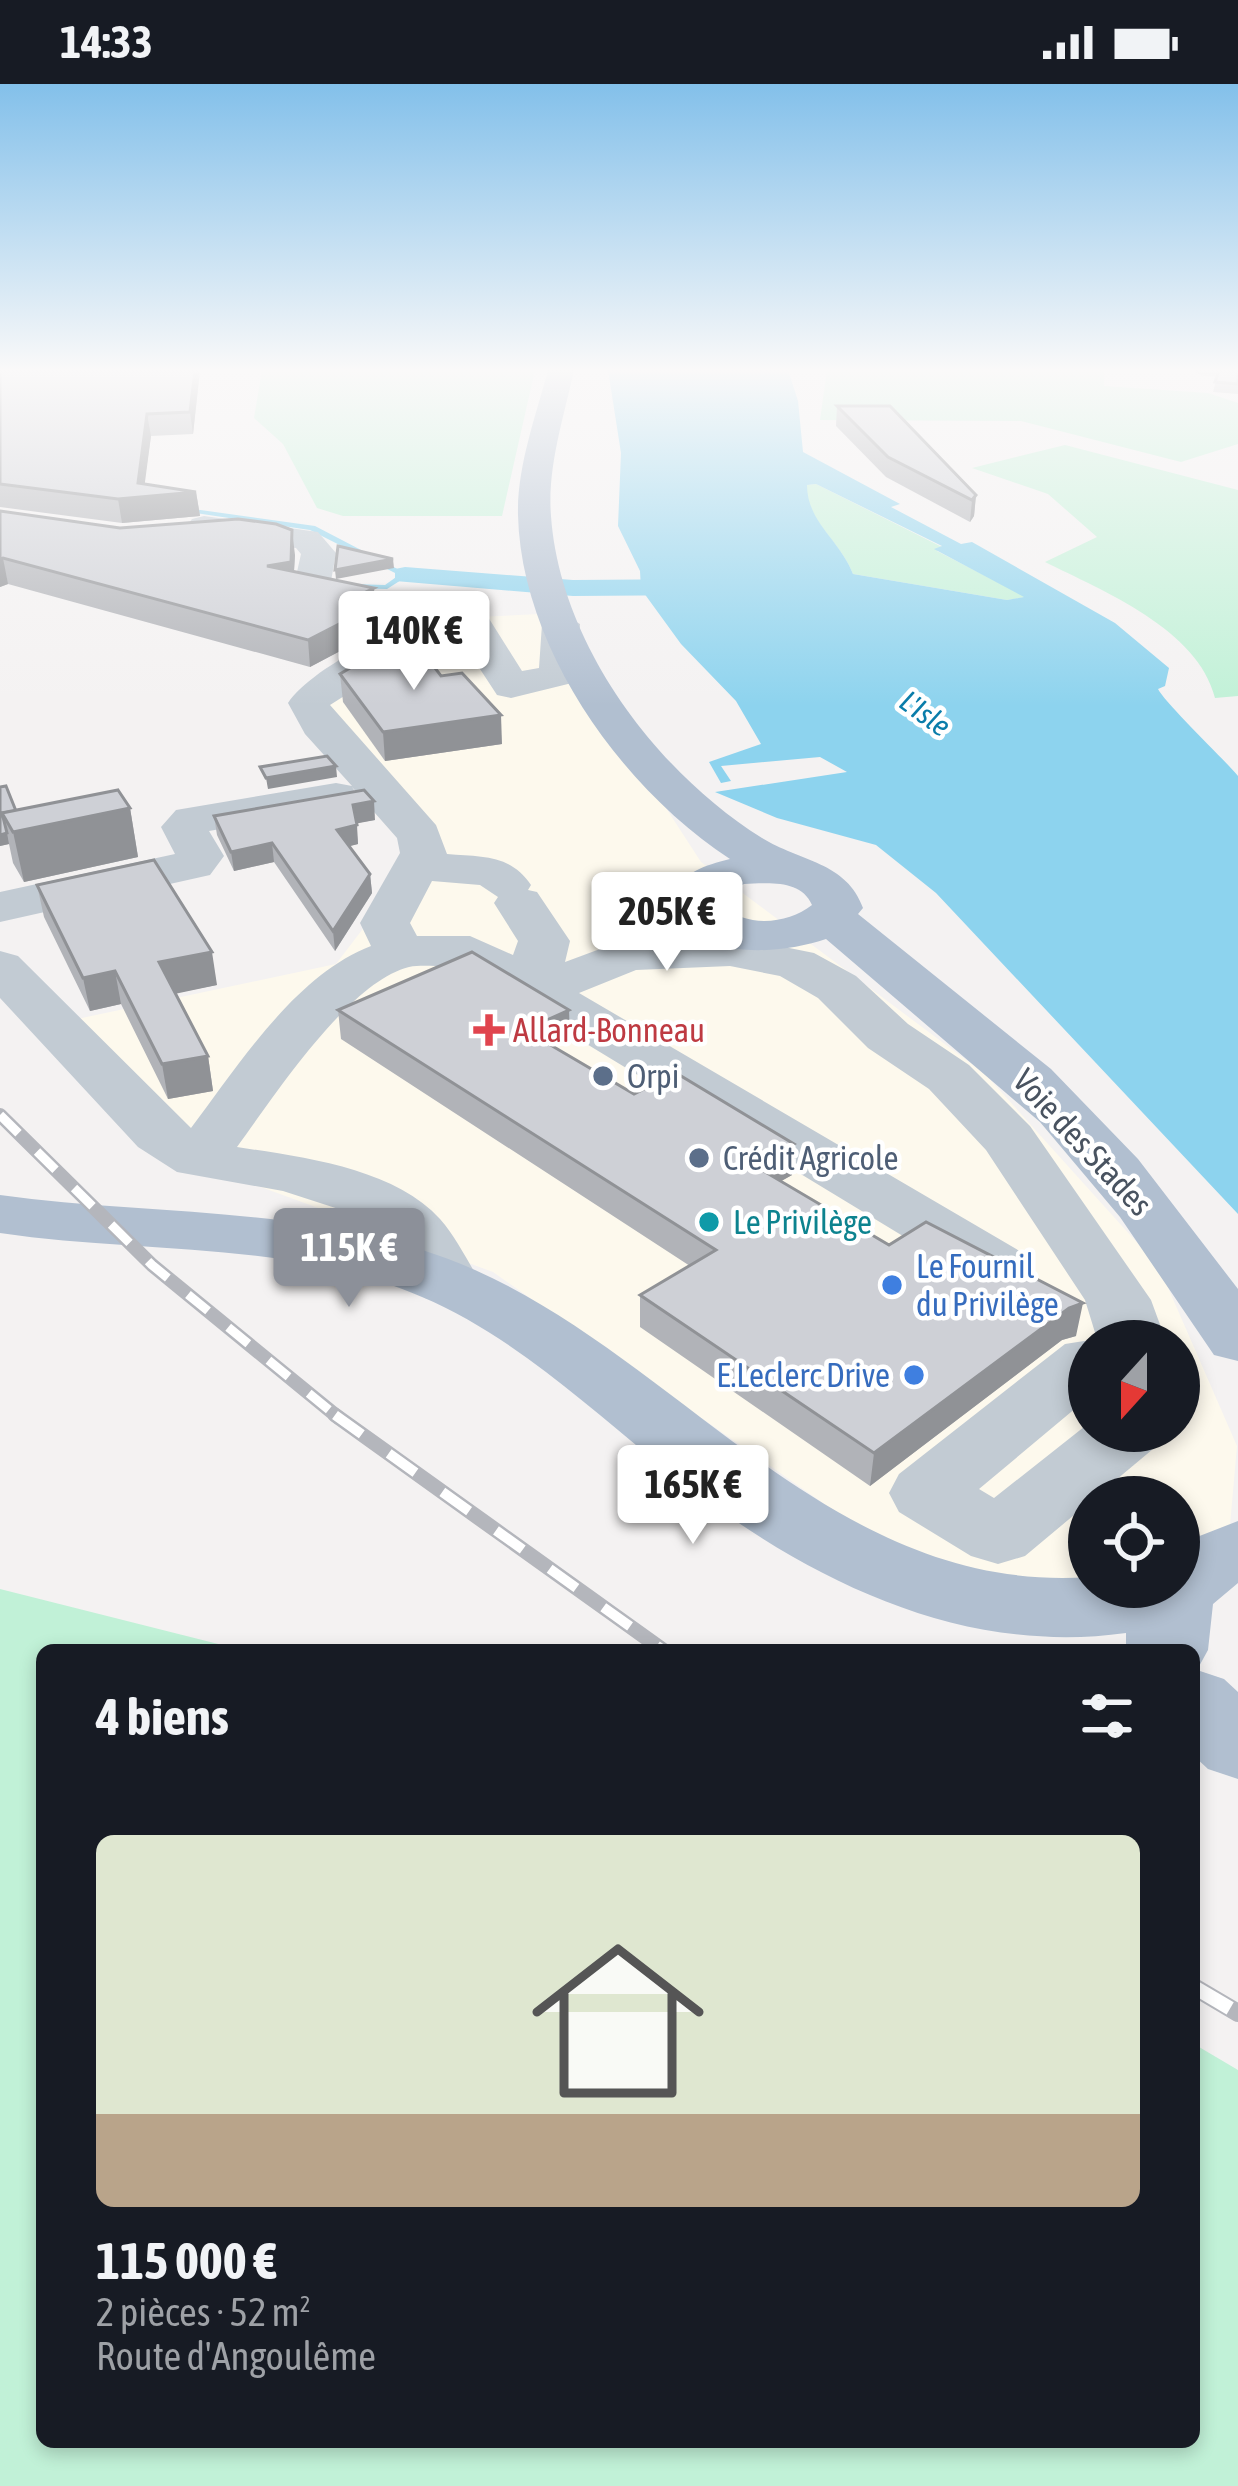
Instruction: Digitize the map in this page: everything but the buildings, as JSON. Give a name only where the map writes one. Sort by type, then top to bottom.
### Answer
[{"type":"main road","points":[[538,482],[551,599],[603,701],[693,809],[736,846],[780,870]]},
{"type":"main road","points":[[693,809],[710,851],[710,903]]},
{"type":"main road","points":[[710,903],[743,869],[780,870]]},
{"type":"main road","name":"Voie des Stades","points":[[780,870],[830,888],[837,898],[832,917],[896,976],[1002,1057],[1071,1122],[1155,1218],[1238,1340]]},
{"type":"main road","points":[[710,903],[784,935],[832,917]]},
{"type":"main road","name":"Voie des Stades","points":[[784,935],[896,976]]},
{"type":"main road","points":[[0,1214],[180,1228],[363,1254],[448,1283],[565,1350],[775,1514],[893,1572],[1037,1608],[1103,1607],[1211,1578]]},
{"type":"main road","points":[[284,1242],[403,1275],[490,1317],[551,1358],[759,1528],[828,1574],[936,1625],[995,1644]]},
{"type":"street","points":[[170,534],[229,526],[306,539],[319,553],[313,580]]},
{"type":"street","points":[[399,952],[385,922],[388,909],[419,866],[424,853],[420,835],[320,725],[308,703],[330,685],[448,624],[475,625],[512,686],[558,676],[551,599]]},
{"type":"street","points":[[0,907],[193,865],[200,856],[184,827],[193,820],[381,788]]},
{"type":"street","points":[[419,866],[494,872],[538,941],[990,1262],[1080,1320]]},
{"type":"street","points":[[198,1159],[289,1039],[353,982],[399,952],[470,951],[607,933],[710,903]]},
{"type":"street","points":[[538,941],[627,955],[730,950],[796,964],[837,987],[888,1036],[949,1077],[1009,1139],[1118,1300],[1117,1320]]},
{"type":"street","points":[[0,967],[159,1134],[198,1159],[293,1174],[376,1201],[416,1231],[448,1283]]},
{"type":"street","points":[[180,1228],[208,1193],[208,1180],[198,1159]]},
{"type":"street","points":[[1068,1380],[926,1493],[998,1536],[1101,1452]]},
{"type":"shaded area","name":"Le Privilège","points":[[540,614],[701,862],[985,1074],[1159,1267],[1182,1320],[1068,1320],[1068,1452],[1200,1452],[1200,1361],[1237,1446],[1230,1525],[1200,1541],[1200,1476],[1068,1476],[1068,1585],[983,1573],[870,1536],[493,1272],[168,1153],[63,1022],[336,964],[420,854],[303,692],[438,619]]},
{"type":"green space","points":[[303,482],[510,482],[502,516],[343,516],[317,508]]},
{"type":"green space","points":[[1013,482],[1208,482],[1238,490],[1238,696],[1215,698],[1205,674],[1169,632],[1120,600],[1045,562],[1097,537],[1048,494]]},
{"type":"green space","points":[[816,484],[944,548],[937,551],[1026,597],[1007,600],[853,574],[812,510],[806,485]]},
{"type":"green space","points":[[0,1589],[218,1644],[36,1644],[36,2448],[1200,2448],[1200,2048],[1238,2070],[1238,2486],[0,2486]]},
{"type":"water","name":"L'Isle","points":[[620,482],[859,482],[900,504],[891,507],[961,544],[972,542],[1115,623],[1169,668],[1165,686],[1158,689],[1238,776],[1238,1214],[936,893],[876,845],[777,818],[715,792],[847,772],[820,757],[721,766],[731,781],[721,783],[709,762],[761,744],[736,701],[681,644],[641,589],[640,571],[618,526]],"holes":[[[816,484],[942,546],[934,549],[1024,597],[1007,600],[853,574],[812,510],[807,485]]]},
{"type":"waterway","points":[[182,509],[312,528],[405,575],[387,587],[351,586]]},
{"type":"waterway","points":[[405,575],[573,588],[709,587]]},
{"type":"railway","points":[[0,1115],[152,1265],[338,1417]]},
{"type":"railway","points":[[338,1417],[655,1644]]},
{"type":"railway","points":[[1200,1991],[1238,2013]]},
{"type":"place","name":"Allard-Bonneau","points":[[489,1030]]},
{"type":"place","name":"Orpi","points":[[603,1076]]},
{"type":"place","name":"Crédit Agricole","points":[[699,1158]]},
{"type":"place","name":"Le Privilège","points":[[709,1222]]},
{"type":"place","name":"Le Fournil du Privilège","points":[[892,1285]]},
{"type":"place","name":"E.Leclerc Drive","points":[[914,1375]]}]
